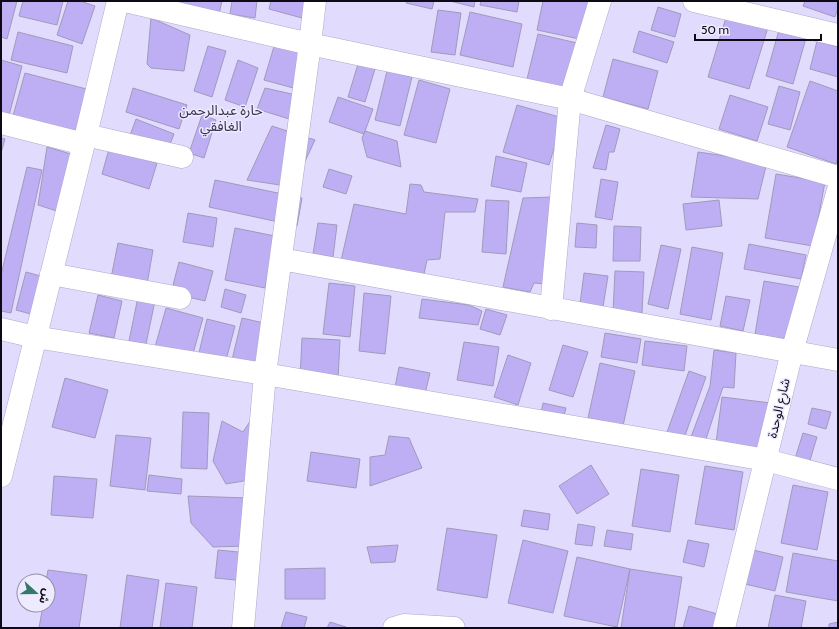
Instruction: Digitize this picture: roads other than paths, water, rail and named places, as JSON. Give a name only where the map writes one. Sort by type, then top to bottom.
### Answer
[{"type":"street","points":[[1,476],[85,140],[118,1]]},
{"type":"street","points":[[125,1],[310,44],[570,99],[838,177]]},
{"type":"street","points":[[243,628],[265,374],[310,44],[314,1]]},
{"type":"street","points":[[551,309],[570,99],[600,1]]},
{"type":"street","points":[[694,1],[838,35]]},
{"type":"street","points":[[1,123],[85,140],[182,157]]},
{"type":"street","name":"شارع الوحدة","points":[[724,628],[792,352],[838,190]]},
{"type":"street","points":[[281,259],[838,360]]},
{"type":"street","points":[[51,274],[180,298]]},
{"type":"street","points":[[1,329],[36,337],[265,374],[766,460],[838,478]]},
{"type":"street","points":[[394,628],[404,625],[454,628]]},
{"type":"district","name":"حارة عبدالرحمن الغافقي","points":[[221,118]]}]
